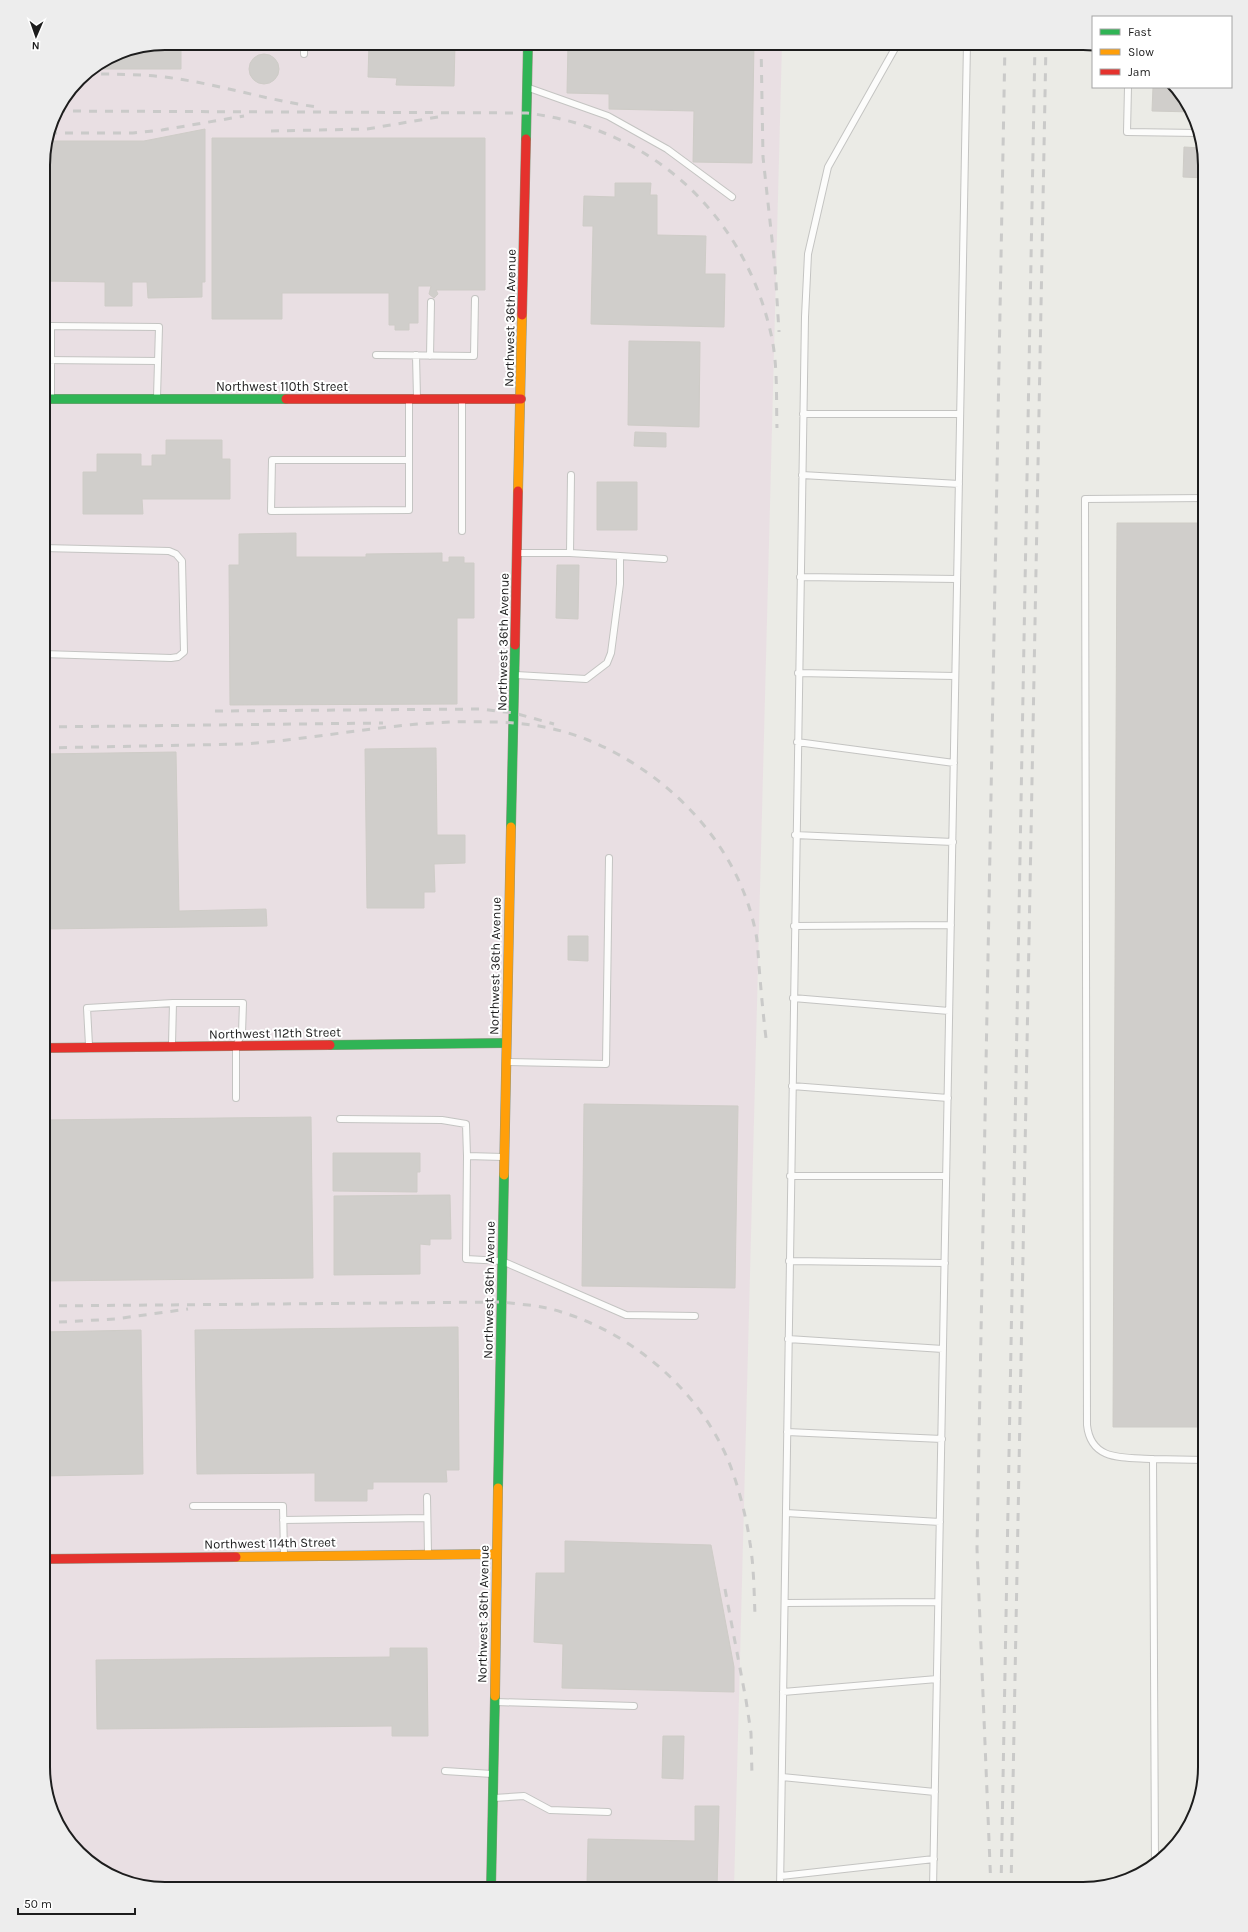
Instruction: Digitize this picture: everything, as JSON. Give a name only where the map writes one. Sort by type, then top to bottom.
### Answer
[{"type":"street","name":"Northwest 36th Avenue","points":[[491,1882],[506,1044],[518,554],[528,50]]},
{"type":"street","name":"Northwest 110th Street","points":[[50,399],[521,399]]},
{"type":"street","name":"Northwest 112th Street","points":[[50,1048],[506,1044]]},
{"type":"street","name":"Northwest 114th Street","points":[[50,1559],[497,1554]]},
{"type":"lane","points":[[781,1882],[795,835],[805,317],[808,254],[828,167],[894,50]]},
{"type":"lane","points":[[933,1882],[967,50]]},
{"type":"lane","points":[[527,87],[608,116],[667,149],[732,197]]},
{"type":"lane","points":[[1128,88],[1127,132],[1193,133]]},
{"type":"lane","points":[[376,355],[474,356],[475,299]]},
{"type":"lane","points":[[430,356],[431,302]]},
{"type":"lane","points":[[50,370],[51,326],[159,327],[157,399]]},
{"type":"lane","points":[[409,460],[272,460],[271,510],[409,510],[409,460],[416,355]]},
{"type":"lane","points":[[51,360],[158,361]]},
{"type":"lane","points":[[462,399],[462,531]]},
{"type":"lane","points":[[803,414],[960,414]]},
{"type":"lane","points":[[570,553],[571,475]]},
{"type":"lane","points":[[802,475],[959,484]]},
{"type":"lane","points":[[1198,498],[1085,499],[1088,1434],[1098,1449],[1105,1454],[1114,1457],[1198,1460]]},
{"type":"lane","points":[[50,548],[169,551],[176,554],[182,561],[184,652],[178,657],[171,658],[50,654]]},
{"type":"lane","points":[[518,554],[570,553],[664,559]]},
{"type":"lane","points":[[515,675],[586,679],[607,663],[612,653],[620,584],[620,556]]},
{"type":"lane","points":[[800,577],[957,580]]},
{"type":"lane","points":[[798,672],[956,676]]},
{"type":"lane","points":[[797,742],[954,763]]},
{"type":"lane","points":[[795,835],[952,842]]},
{"type":"lane","points":[[506,1062],[606,1064],[609,858]]},
{"type":"lane","points":[[794,926],[951,925]]},
{"type":"lane","points":[[793,998],[949,1011]]},
{"type":"lane","points":[[172,1047],[173,1003]]},
{"type":"lane","points":[[89,1047],[87,1008],[173,1003],[243,1003],[242,1033],[236,1046],[236,1098]]},
{"type":"lane","points":[[792,1086],[948,1098]]},
{"type":"lane","points":[[340,1119],[442,1120],[466,1124],[466,1259],[502,1261],[626,1315],[695,1316]]},
{"type":"lane","points":[[467,1156],[504,1157]]},
{"type":"lane","points":[[790,1176],[946,1176]]},
{"type":"lane","points":[[789,1261],[945,1262]]},
{"type":"lane","points":[[788,1339],[943,1349]]},
{"type":"lane","points":[[787,1432],[942,1439]]},
{"type":"lane","points":[[1153,1459],[1155,1856]]},
{"type":"lane","points":[[427,1496],[428,1555]]},
{"type":"lane","points":[[193,1506],[283,1506],[284,1556]]},
{"type":"lane","points":[[786,1513],[940,1522]]},
{"type":"lane","points":[[283,1520],[427,1518]]},
{"type":"lane","points":[[784,1603],[938,1602]]},
{"type":"lane","points":[[783,1692],[937,1679]]},
{"type":"lane","points":[[495,1702],[634,1706]]},
{"type":"lane","points":[[445,1771],[493,1774]]},
{"type":"lane","points":[[782,1777],[935,1792]]},
{"type":"lane","points":[[493,1798],[524,1796],[550,1810],[608,1812]]},
{"type":"lane","points":[[781,1876],[934,1860]]},
{"type":"shaded area","points":[[157,50],[782,50],[734,1882],[157,1882],[142,1880],[121,1873],[107,1867],[95,1858],[74,1837],[65,1825],[54,1797],[50,1767],[50,157],[54,135],[59,121],[65,107],[78,89],[89,78],[107,65],[121,59],[142,52]]},
{"type":"building","points":[[157,50],[181,50],[181,69],[102,69],[121,59],[142,52]]},
{"type":"building","points":[[369,50],[455,50],[454,86],[396,85],[397,78],[368,77]]},
{"type":"building","points":[[568,50],[754,50],[752,163],[693,162],[694,111],[609,109],[609,94],[567,93]]},
{"type":"building","points":[[264,54],[275,58],[279,69],[275,80],[264,84],[253,80],[249,69],[253,58]]},
{"type":"building","points":[[1153,88],[1168,88],[1185,112],[1152,111]]},
{"type":"building","points":[[205,129],[205,282],[202,282],[202,297],[148,298],[147,282],[132,282],[132,306],[105,306],[105,282],[50,281],[50,157],[53,141],[144,141]]},
{"type":"building","points":[[212,138],[485,138],[485,290],[436,290],[438,294],[434,298],[429,294],[431,286],[418,286],[418,323],[409,323],[409,330],[395,330],[395,325],[389,325],[389,293],[282,293],[282,319],[212,319]]},
{"type":"building","points":[[1184,147],[1197,148],[1198,178],[1183,177]]},
{"type":"building","points":[[615,183],[651,183],[650,195],[657,195],[657,235],[706,236],[705,274],[725,274],[724,327],[591,324],[593,226],[583,226],[584,196],[615,197]]},
{"type":"building","points":[[629,341],[700,342],[699,427],[628,425]]},
{"type":"building","points":[[635,432],[666,433],[666,447],[634,446]]},
{"type":"building","points":[[166,440],[222,440],[222,459],[230,459],[230,499],[142,499],[143,514],[83,514],[83,472],[97,472],[97,454],[141,454],[141,466],[152,466],[152,455],[166,455]]},
{"type":"building","points":[[597,482],[637,482],[637,530],[597,530]]},
{"type":"building","points":[[1117,523],[1198,523],[1198,1427],[1113,1427]]},
{"type":"building","points":[[296,533],[296,557],[366,557],[366,554],[442,553],[442,562],[449,562],[449,557],[464,557],[464,563],[474,563],[474,618],[457,618],[457,704],[230,705],[229,565],[239,565],[239,534]]},
{"type":"building","points":[[557,565],[579,565],[578,619],[556,618]]},
{"type":"building","points":[[436,748],[437,835],[465,835],[465,863],[434,864],[435,892],[424,892],[424,908],[367,908],[365,749]]},
{"type":"building","points":[[176,752],[179,911],[266,909],[267,926],[50,929],[50,754]]},
{"type":"building","points":[[568,936],[588,936],[588,961],[568,960]]},
{"type":"building","points":[[584,1104],[738,1106],[735,1288],[582,1286]]},
{"type":"building","points":[[311,1117],[313,1278],[50,1281],[50,1120]]},
{"type":"building","points":[[333,1153],[420,1153],[420,1172],[417,1172],[417,1192],[333,1191]]},
{"type":"building","points":[[450,1195],[451,1239],[430,1239],[430,1245],[420,1244],[420,1274],[334,1275],[334,1196]]},
{"type":"building","points":[[458,1327],[459,1470],[446,1470],[447,1482],[373,1482],[373,1489],[367,1489],[367,1501],[315,1501],[315,1473],[197,1474],[195,1330]]},
{"type":"building","points":[[141,1330],[143,1474],[50,1476],[50,1332]]},
{"type":"building","points":[[565,1541],[711,1545],[734,1667],[734,1692],[562,1688],[563,1644],[534,1642],[536,1573],[565,1573]]},
{"type":"building","points":[[390,1648],[427,1648],[428,1736],[392,1736],[392,1726],[97,1729],[96,1660],[390,1657]]},
{"type":"building","points":[[663,1736],[684,1736],[683,1779],[662,1778]]},
{"type":"building","points":[[695,1806],[719,1806],[717,1882],[587,1882],[588,1839],[695,1841]]},
{"type":"railway","points":[[761,50],[763,157],[775,267],[779,332]]},
{"type":"railway","points":[[991,1882],[977,1549],[1005,50]]},
{"type":"railway","points":[[1001,1882],[1035,50]]},
{"type":"railway","points":[[1011,1882],[1046,50]]},
{"type":"railway","points":[[95,74],[164,77],[222,87],[317,107]]},
{"type":"railway","points":[[63,111],[527,113],[572,122],[613,137],[651,158],[685,184],[714,215],[739,251],[758,290],[771,334],[776,369],[777,428]]},
{"type":"railway","points":[[55,133],[133,133],[162,130],[244,116]]},
{"type":"railway","points":[[271,131],[367,129],[444,116]]},
{"type":"railway","points":[[215,711],[481,709],[514,713],[554,724]]},
{"type":"railway","points":[[50,748],[245,744],[397,726],[458,722],[501,722],[527,724],[576,735],[618,754],[646,772],[672,792],[696,816],[717,842],[734,871],[747,901],[756,934],[766,1038]]},
{"type":"railway","points":[[50,727],[383,723]]},
{"type":"railway","points":[[50,1306],[502,1302],[547,1308],[574,1316],[600,1328],[649,1358],[690,1398],[707,1421],[721,1445],[731,1467],[746,1519],[754,1579],[755,1615]]},
{"type":"railway","points":[[50,1323],[115,1319],[188,1309]]},
{"type":"railway","points":[[725,1589],[751,1733],[752,1776]]},
{"type":"traffic: fast","points":[[526,139],[528,50]]},
{"type":"traffic: fast","points":[[50,399],[286,399]]},
{"type":"traffic: fast","points":[[511,827],[515,645]]},
{"type":"traffic: fast","points":[[330,1045],[506,1043]]},
{"type":"traffic: fast","points":[[498,1488],[504,1175]]},
{"type":"traffic: fast","points":[[491,1882],[495,1696]]},
{"type":"traffic: slow","points":[[518,491],[522,315]]},
{"type":"traffic: slow","points":[[504,1175],[511,827]]},
{"type":"traffic: slow","points":[[495,1696],[498,1488]]},
{"type":"traffic: slow","points":[[236,1557],[497,1554]]},
{"type":"traffic: jam","points":[[522,315],[526,139]]},
{"type":"traffic: jam","points":[[286,399],[521,399]]},
{"type":"traffic: jam","points":[[515,645],[518,491]]},
{"type":"traffic: jam","points":[[50,1048],[330,1045]]},
{"type":"traffic: jam","points":[[50,1559],[236,1557]]}]
